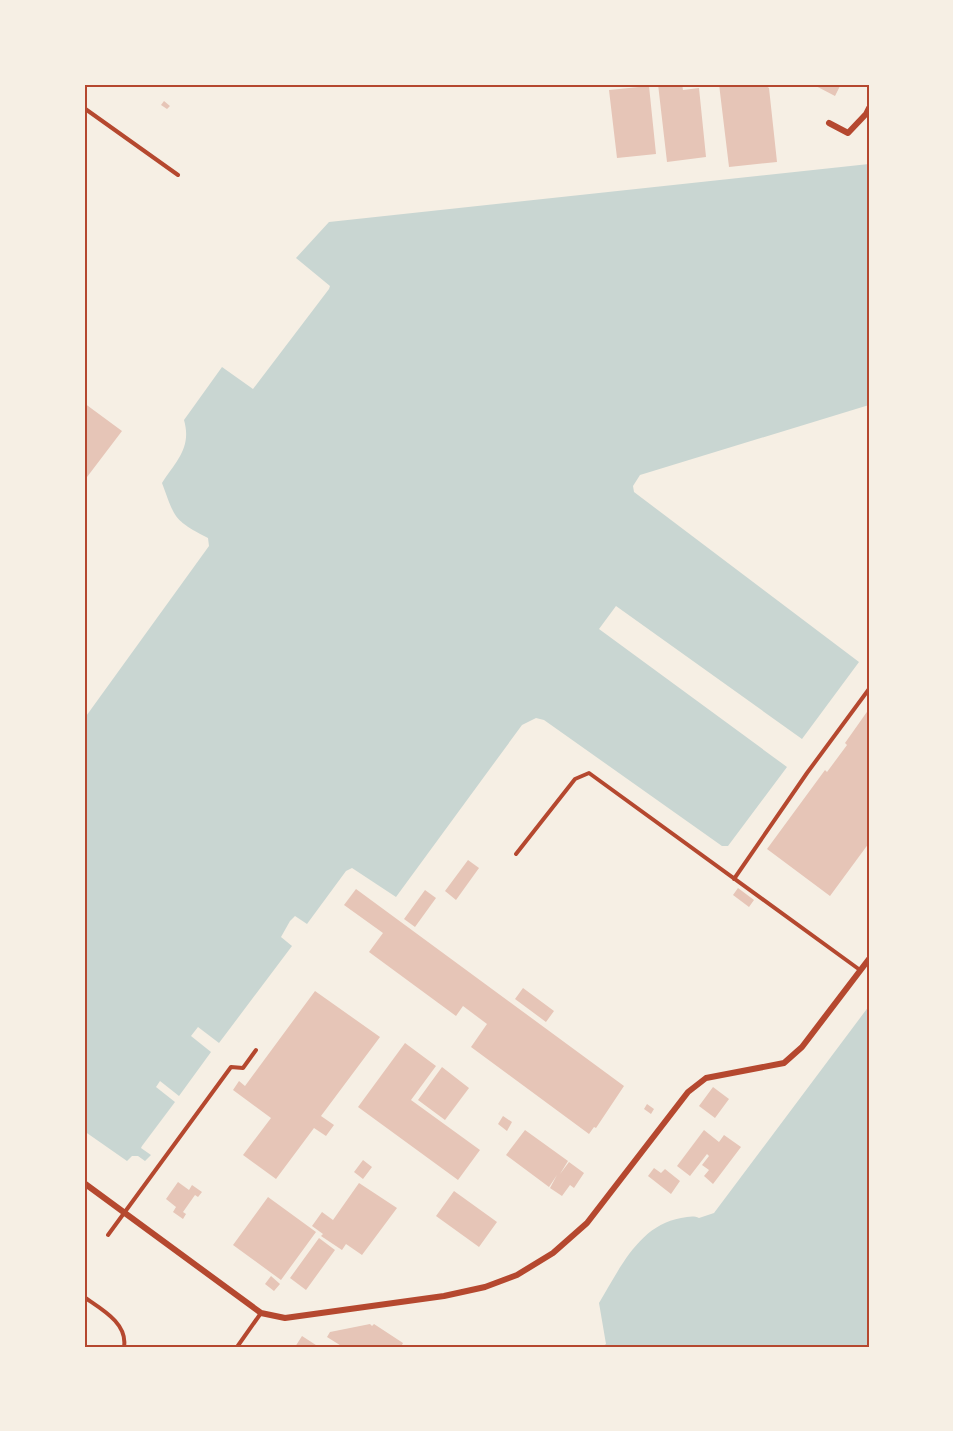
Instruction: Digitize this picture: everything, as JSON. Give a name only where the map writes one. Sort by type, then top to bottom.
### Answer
[{"type":"street","points":[[829,123],[848,133],[869,108]]},
{"type":"street","points":[[84,1183],[261,1313],[285,1318],[444,1296],[485,1287],[516,1275],[553,1253],[587,1223],[688,1092],[706,1078],[784,1063],[802,1047],[869,959]]},
{"type":"lane","points":[[84,108],[178,175]]},
{"type":"lane","points":[[734,879],[807,773],[869,690]]},
{"type":"lane","points":[[516,854],[575,779],[589,773],[860,970]]},
{"type":"lane","points":[[108,1235],[231,1067],[243,1068],[256,1050]]},
{"type":"lane","points":[[84,1297],[120,1325],[124,1335],[124,1347]]},
{"type":"lane","points":[[237,1347],[261,1313]]},
{"type":"shaded area","points":[[869,164],[869,405],[640,475],[633,486],[634,492],[859,662],[802,739],[616,606],[599,629],[787,767],[728,846],[722,846],[544,720],[536,718],[522,725],[396,897],[352,868],[346,871],[307,924],[295,916],[290,921],[281,937],[292,946],[219,1043],[198,1027],[191,1036],[211,1052],[179,1096],[160,1081],[156,1087],[175,1102],[142,1146],[141,1148],[151,1155],[145,1161],[138,1156],[132,1156],[127,1161],[84,1131],[84,719],[209,546],[208,538],[188,527],[177,517],[162,483],[184,446],[186,430],[184,420],[222,367],[253,389],[329,289],[330,286],[296,258],[329,222]]},
{"type":"shaded area","points":[[869,1006],[869,1347],[602,1347],[606,1344],[599,1303],[632,1251],[642,1239],[666,1222],[688,1217],[699,1218],[714,1213]]},
{"type":"building","points":[[658,84],[682,84],[683,90],[699,88],[706,157],[667,162]]},
{"type":"building","points":[[719,84],[763,84],[769,88],[777,162],[729,167]]},
{"type":"building","points":[[812,84],[841,84],[835,96]]},
{"type":"building","points":[[649,86],[656,154],[617,158],[609,90]]},
{"type":"building","points":[[164,101],[170,106],[167,109],[161,105]]},
{"type":"building","points":[[84,403],[122,431],[84,481]]},
{"type":"building","points":[[869,709],[869,843],[830,896],[767,849],[825,770],[827,772],[847,745],[845,743]]},
{"type":"building","points":[[468,860],[479,868],[456,900],[445,891]]},
{"type":"building","points":[[738,888],[754,900],[749,907],[733,895]]},
{"type":"building","points":[[356,889],[624,1086],[596,1128],[594,1127],[589,1134],[471,1047],[487,1024],[463,1006],[456,1016],[369,952],[383,933],[344,905]]},
{"type":"building","points":[[425,890],[436,898],[415,927],[404,919]]},
{"type":"building","points":[[523,988],[554,1011],[546,1022],[515,999]]},
{"type":"building","points":[[315,991],[380,1037],[321,1116],[334,1125],[326,1136],[314,1128],[276,1179],[243,1155],[271,1118],[233,1090],[239,1081],[245,1086]]},
{"type":"building","points":[[405,1043],[436,1066],[411,1100],[480,1150],[458,1180],[358,1107]]},
{"type":"building","points":[[442,1067],[469,1088],[445,1120],[418,1100]]},
{"type":"building","points":[[713,1087],[729,1099],[715,1118],[699,1106]]},
{"type":"building","points":[[647,1104],[654,1109],[651,1114],[644,1109]]},
{"type":"building","points":[[503,1116],[512,1122],[507,1131],[498,1124]]},
{"type":"building","points":[[525,1130],[568,1161],[560,1174],[569,1162],[584,1173],[574,1188],[570,1185],[562,1196],[550,1188],[557,1175],[549,1187],[506,1155]]},
{"type":"building","points":[[704,1130],[719,1142],[724,1135],[741,1147],[713,1184],[704,1176],[709,1170],[702,1165],[709,1156],[707,1154],[690,1176],[677,1166]]},
{"type":"building","points":[[363,1160],[372,1167],[363,1179],[354,1172]]},
{"type":"building","points":[[654,1168],[661,1173],[665,1169],[680,1181],[671,1194],[648,1176]]},
{"type":"building","points":[[178,1182],[189,1190],[192,1185],[202,1192],[198,1197],[195,1195],[183,1212],[186,1214],[183,1219],[173,1212],[176,1207],[166,1199]]},
{"type":"building","points":[[359,1183],[397,1208],[362,1255],[346,1244],[342,1250],[321,1236],[323,1234],[312,1226],[322,1212],[333,1220]]},
{"type":"building","points":[[454,1191],[497,1222],[479,1247],[436,1216]]},
{"type":"building","points":[[268,1197],[316,1232],[281,1280],[233,1245]]},
{"type":"building","points":[[319,1238],[335,1250],[306,1290],[290,1278]]},
{"type":"building","points":[[271,1276],[280,1284],[274,1291],[265,1284]]},
{"type":"building","points":[[370,1324],[372,1326],[374,1324],[403,1343],[401,1347],[343,1347],[327,1337],[330,1332]]},
{"type":"building","points":[[302,1336],[319,1347],[295,1347]]}]
